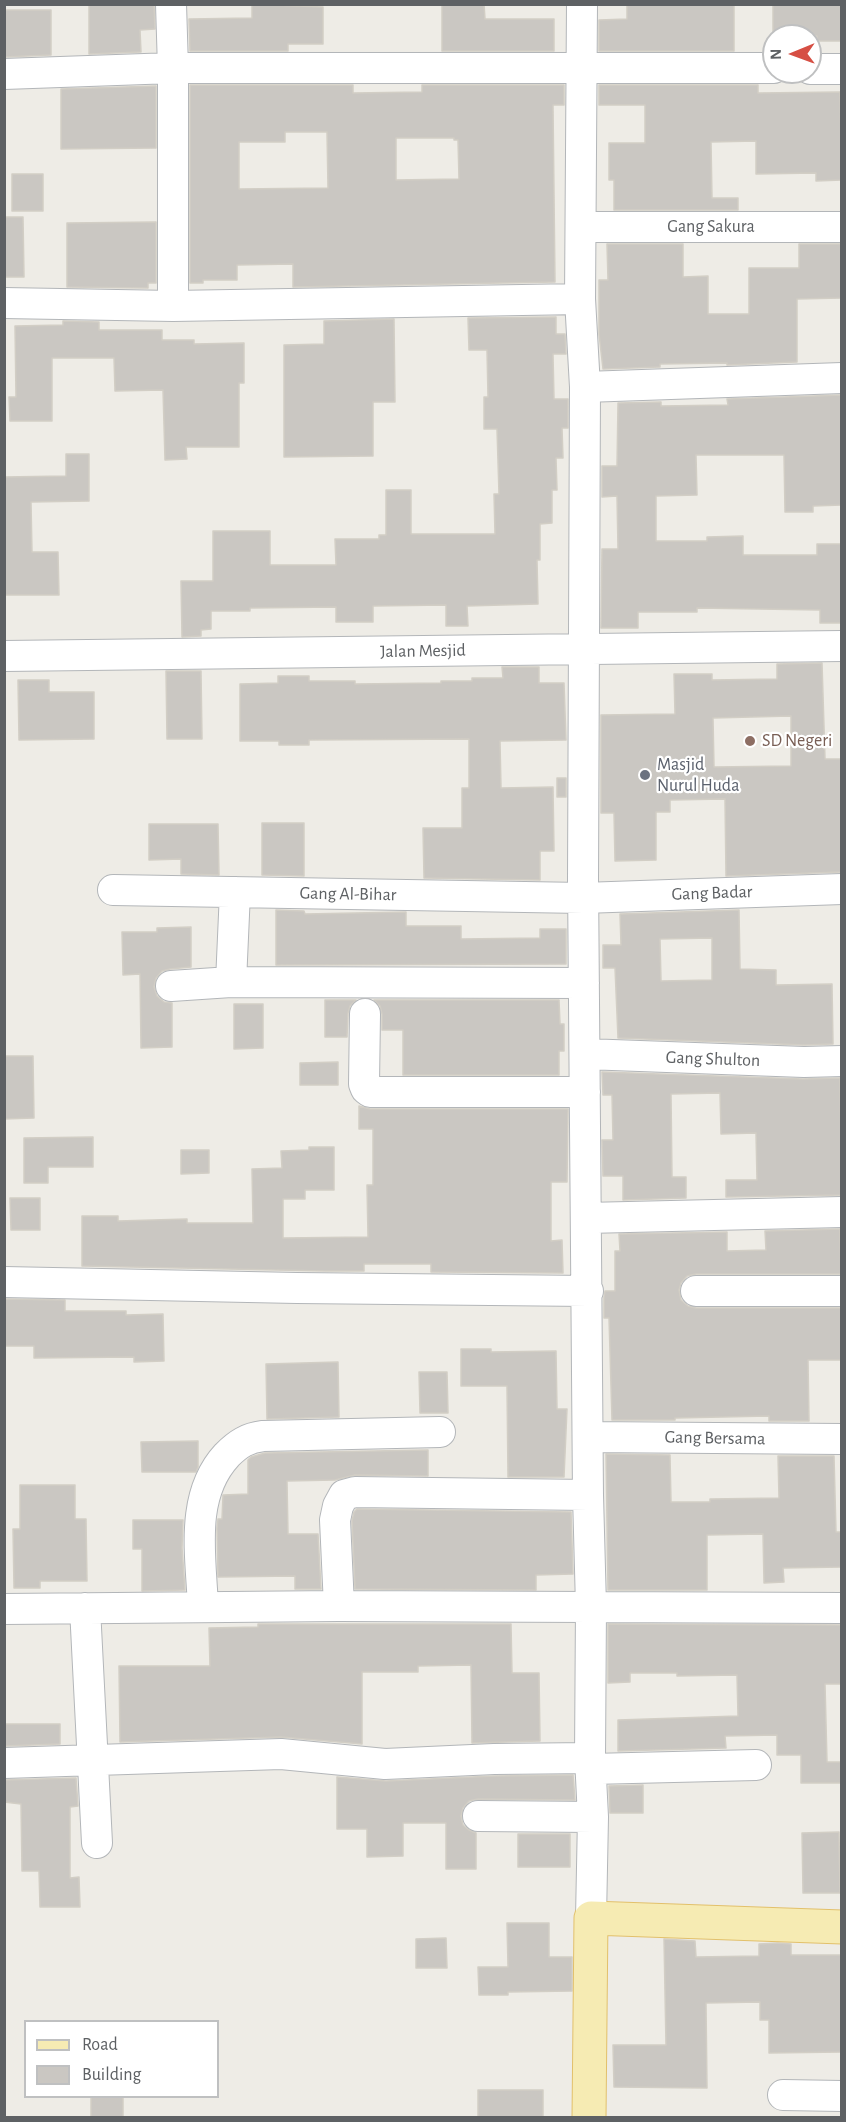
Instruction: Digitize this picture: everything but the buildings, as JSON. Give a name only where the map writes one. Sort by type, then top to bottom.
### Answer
[{"type":"main road","points":[[589,2118],[591,1918],[842,1927]]},
{"type":"street","points":[[171,4],[174,68],[173,306]]},
{"type":"street","points":[[582,4],[580,299],[585,387],[584,983],[591,1606],[590,1764],[593,1817],[591,1918]]},
{"type":"street","points":[[4,74],[174,68],[762,68]]},
{"type":"street","points":[[822,69],[842,69]]},
{"type":"street","name":"Gang Sakura","points":[[581,227],[842,227]]},
{"type":"street","points":[[4,303],[173,306],[580,299]]},
{"type":"street","points":[[585,387],[842,378]]},
{"type":"street","name":"Jalan Mesjid","points":[[4,656],[842,646]]},
{"type":"street","name":"Gang Badar","points":[[584,898],[842,889]]},
{"type":"street","name":"Gang Al-Bihar","points":[[113,890],[584,898]]},
{"type":"street","points":[[231,982],[234,892]]},
{"type":"street","points":[[171,986],[231,982],[584,983]]},
{"type":"street","points":[[365,1014],[364,1084],[370,1092],[585,1092]]},
{"type":"street","name":"Gang Shulton","points":[[585,1054],[804,1062],[842,1061]]},
{"type":"street","points":[[586,1218],[842,1212]]},
{"type":"street","points":[[4,1282],[588,1291]]},
{"type":"street","points":[[696,1291],[842,1291]]},
{"type":"street","points":[[203,1607],[199,1525],[203,1498],[220,1463],[245,1440],[263,1436],[440,1432]]},
{"type":"street","name":"Gang Bersama","points":[[588,1437],[842,1439]]},
{"type":"street","points":[[339,1606],[335,1520],[338,1506],[344,1495],[355,1492],[588,1495]]},
{"type":"street","points":[[4,1609],[339,1606],[842,1608]]},
{"type":"street","points":[[85,1608],[97,1843]]},
{"type":"street","points":[[4,1763],[281,1754],[385,1764],[494,1759],[590,1764],[756,1765]]},
{"type":"street","points":[[478,1816],[593,1817]]},
{"type":"street","points":[[783,2095],[842,2096]]},
{"type":"place","name":"SD Negeri","points":[[750,741]]},
{"type":"place","name":"Masjid Nurul Huda","points":[[645,775]]}]
